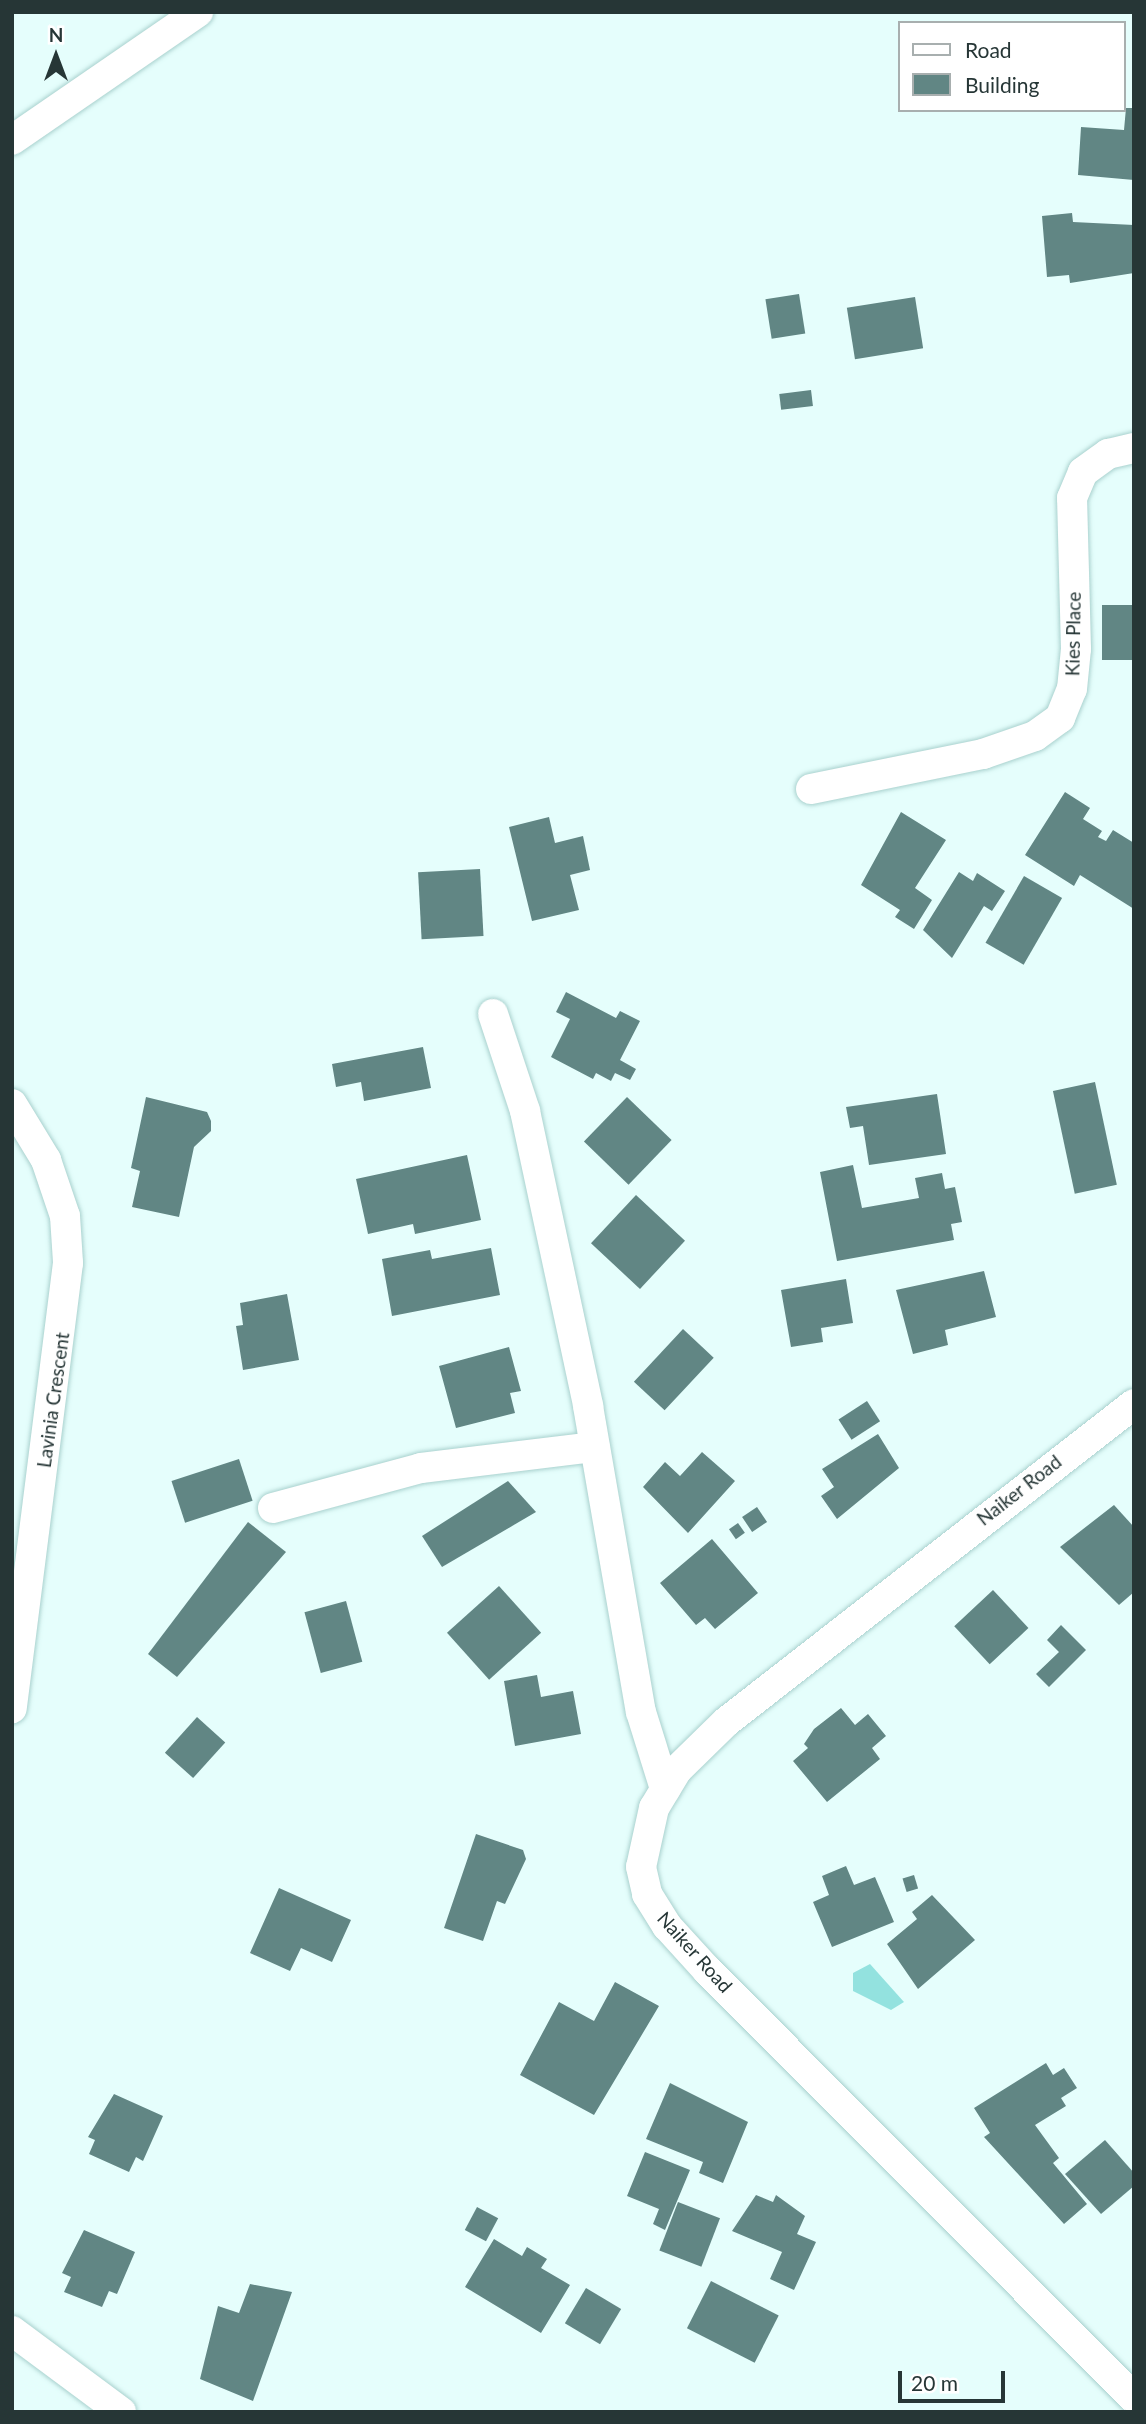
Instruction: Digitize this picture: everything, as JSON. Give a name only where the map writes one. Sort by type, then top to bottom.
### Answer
[{"type":"street","points":[[12,140],[198,12]]},
{"type":"street","name":"Kies Place","points":[[811,789],[983,754],[1035,736],[1060,718],[1072,690],[1076,649],[1072,498],[1083,472],[1108,454],[1134,448]]},
{"type":"street","points":[[493,1014],[525,1111],[595,1447],[641,1712],[666,1789]]},
{"type":"street","name":"Lavinia Crescent","points":[[12,1104],[54,1182],[65,1216],[68,1263],[12,1708]]},
{"type":"street","name":"Naiker Road","points":[[1134,1404],[726,1722],[666,1789],[647,1830],[641,1867],[647,1894],[667,1926],[1134,2398]]},
{"type":"street","points":[[273,1508],[421,1468],[595,1447]]},
{"type":"street","points":[[12,2331],[121,2412]]},
{"type":"water","points":[[870,1964],[904,2002],[891,2010],[853,1991],[853,1973]]},
{"type":"building","points":[[1126,108],[1134,108],[1134,180],[1078,175],[1081,127],[1124,130]]},
{"type":"building","points":[[1072,213],[1073,222],[1134,225],[1134,273],[1070,283],[1069,275],[1047,277],[1042,216]]},
{"type":"building","points":[[799,294],[805,334],[772,339],[765,299]]},
{"type":"building","points":[[915,297],[923,348],[855,359],[847,308]]},
{"type":"building","points":[[811,390],[813,406],[781,410],[779,394]]},
{"type":"building","points":[[1102,605],[1134,605],[1134,660],[1102,660]]},
{"type":"building","points":[[1065,792],[1090,808],[1083,819],[1102,831],[1098,837],[1106,841],[1113,830],[1134,843],[1134,909],[1080,875],[1074,886],[1025,855]]},
{"type":"building","points":[[901,812],[946,840],[915,888],[932,900],[914,929],[895,917],[900,910],[861,885]]},
{"type":"building","points":[[549,817],[555,843],[583,836],[590,870],[570,875],[579,910],[532,921],[509,827]]},
{"type":"building","points":[[480,869],[484,936],[422,939],[418,872]]},
{"type":"building","points":[[959,872],[973,881],[977,873],[1005,891],[992,911],[984,906],[952,958],[923,930]]},
{"type":"building","points":[[1024,876],[1062,898],[1024,965],[986,943]]},
{"type":"building","points":[[566,992],[616,1018],[620,1011],[640,1021],[620,1060],[636,1069],[630,1080],[615,1073],[611,1081],[596,1073],[593,1079],[551,1057],[570,1019],[556,1012]]},
{"type":"building","points":[[423,1047],[431,1088],[364,1101],[361,1082],[336,1087],[332,1064]]},
{"type":"building","points":[[1095,1082],[1117,1185],[1075,1194],[1053,1091]]},
{"type":"building","points":[[937,1094],[946,1154],[869,1165],[863,1126],[850,1128],[846,1107]]},
{"type":"building","points":[[146,1097],[207,1112],[211,1121],[211,1131],[194,1147],[179,1217],[132,1207],[140,1171],[131,1168]]},
{"type":"building","points":[[627,1097],[672,1140],[629,1185],[584,1142]]},
{"type":"building","points":[[467,1155],[481,1220],[415,1234],[413,1224],[368,1234],[356,1179]]},
{"type":"building","points":[[853,1165],[862,1208],[919,1198],[915,1178],[942,1173],[945,1189],[955,1187],[962,1222],[951,1224],[954,1240],[837,1261],[820,1172]]},
{"type":"building","points":[[636,1195],[685,1241],[640,1289],[591,1243]]},
{"type":"building","points":[[491,1248],[500,1295],[392,1316],[382,1259],[430,1250],[432,1259]]},
{"type":"building","points":[[984,1271],[996,1317],[945,1330],[948,1345],[913,1354],[896,1290]]},
{"type":"building","points":[[846,1279],[853,1323],[821,1328],[823,1342],[791,1347],[781,1290]]},
{"type":"building","points":[[287,1294],[299,1360],[243,1370],[236,1326],[243,1325],[240,1303]]},
{"type":"building","points":[[683,1329],[714,1358],[665,1410],[634,1382]]},
{"type":"building","points":[[509,1347],[521,1391],[510,1393],[515,1413],[456,1428],[439,1366]]},
{"type":"building","points":[[867,1401],[880,1421],[852,1440],[838,1420]]},
{"type":"building","points":[[878,1434],[899,1468],[837,1519],[821,1496],[834,1487],[822,1469]]},
{"type":"building","points":[[702,1452],[735,1481],[688,1533],[643,1487],[665,1462],[680,1476]]},
{"type":"building","points":[[239,1459],[253,1501],[185,1523],[171,1481]]},
{"type":"building","points":[[508,1481],[536,1512],[442,1567],[422,1536]]},
{"type":"building","points":[[1114,1505],[1134,1527],[1134,1592],[1119,1605],[1060,1547]]},
{"type":"building","points":[[757,1507],[767,1522],[752,1532],[742,1517]]},
{"type":"building","points":[[248,1522],[286,1552],[177,1677],[148,1654]]},
{"type":"building","points":[[738,1523],[745,1533],[736,1539],[729,1529]]},
{"type":"building","points":[[712,1539],[758,1593],[715,1629],[705,1618],[696,1625],[660,1583]]},
{"type":"building","points":[[499,1586],[541,1633],[489,1680],[447,1633]]},
{"type":"building","points":[[993,1590],[1028,1628],[990,1664],[954,1626]]},
{"type":"building","points":[[346,1601],[362,1662],[321,1673],[304,1612]]},
{"type":"building","points":[[1061,1625],[1086,1650],[1049,1687],[1036,1674],[1059,1652],[1047,1640]]},
{"type":"building","points":[[537,1675],[541,1697],[573,1691],[581,1734],[515,1746],[504,1681]]},
{"type":"building","points":[[841,1708],[855,1725],[868,1714],[886,1736],[872,1748],[880,1759],[827,1802],[793,1761],[808,1748],[804,1744],[814,1729]]},
{"type":"building","points":[[197,1717],[225,1742],[193,1778],[165,1753]]},
{"type":"building","points":[[476,1834],[523,1850],[526,1859],[505,1904],[497,1901],[483,1941],[444,1928]]},
{"type":"building","points":[[846,1866],[854,1885],[875,1877],[894,1922],[832,1947],[813,1902],[829,1895],[822,1876]]},
{"type":"building","points":[[914,1875],[918,1888],[907,1892],[903,1879]]},
{"type":"building","points":[[279,1888],[351,1920],[332,1962],[301,1948],[290,1971],[250,1953]]},
{"type":"building","points":[[932,1895],[975,1940],[918,1989],[887,1944],[917,1919],[912,1912]]},
{"type":"building","points":[[615,1982],[659,2006],[594,2115],[520,2075],[559,2002],[594,2021]]},
{"type":"building","points":[[1046,2063],[1053,2075],[1064,2068],[1077,2088],[1061,2098],[1066,2106],[1035,2125],[1059,2158],[1053,2163],[1087,2204],[1064,2224],[984,2137],[990,2133],[974,2108]]},
{"type":"building","points":[[670,2083],[748,2122],[723,2183],[699,2173],[703,2162],[646,2139]]},
{"type":"building","points":[[114,2094],[163,2116],[143,2161],[136,2157],[129,2172],[89,2154],[95,2140],[88,2137]]},
{"type":"building","points":[[1105,2140],[1134,2173],[1134,2186],[1101,2214],[1065,2174]]},
{"type":"building","points":[[645,2152],[690,2170],[665,2230],[653,2224],[659,2209],[627,2196]]},
{"type":"building","points":[[756,2195],[773,2202],[776,2195],[805,2216],[797,2234],[816,2242],[794,2290],[770,2279],[782,2252],[732,2231]]},
{"type":"building","points":[[678,2202],[720,2218],[701,2267],[659,2251]]},
{"type":"building","points":[[477,2207],[498,2218],[486,2241],[465,2230]]},
{"type":"building","points":[[84,2230],[135,2252],[117,2294],[109,2291],[102,2307],[64,2292],[71,2277],[62,2273]]},
{"type":"building","points":[[494,2239],[522,2256],[527,2247],[547,2259],[541,2268],[570,2285],[541,2333],[465,2287]]},
{"type":"building","points":[[711,2281],[779,2316],[755,2363],[687,2328]]},
{"type":"building","points":[[250,2284],[292,2292],[253,2401],[200,2379],[218,2306],[239,2313]]},
{"type":"building","points":[[586,2288],[621,2309],[600,2344],[565,2323]]}]
